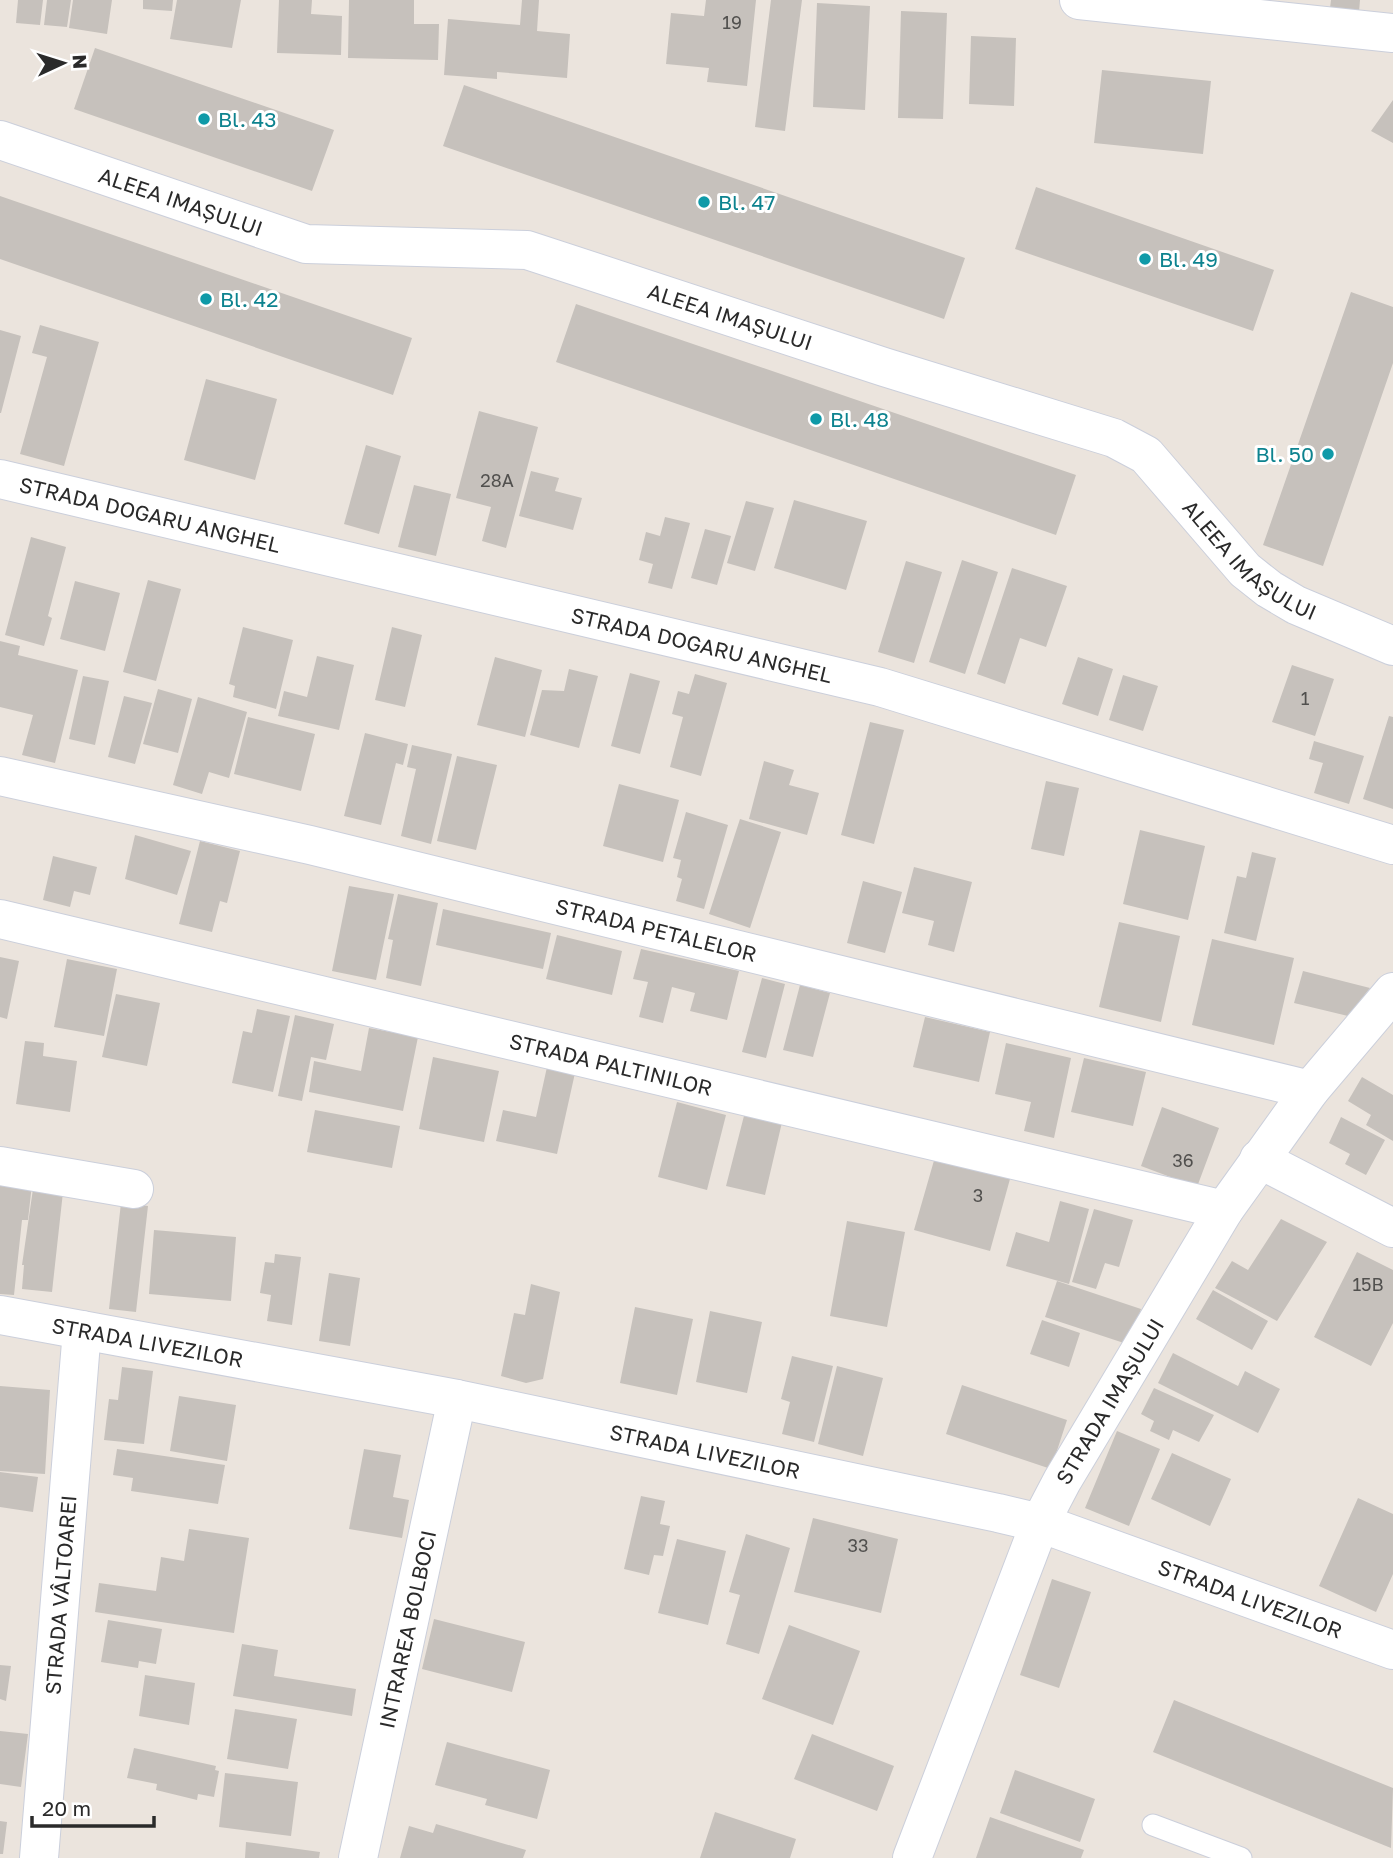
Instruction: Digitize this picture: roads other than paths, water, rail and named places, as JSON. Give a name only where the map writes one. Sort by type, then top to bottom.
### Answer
[{"type":"street","points":[[1079,0],[1393,33]]},
{"type":"street","name":"ALEEA IMAȘULUI","points":[[0,140],[306,244],[527,250],[871,363],[1114,438],[1146,455],[1245,570],[1269,589],[1296,605],[1393,646]]},
{"type":"street","name":"STRADA DOGARU ANGHEL","points":[[0,480],[880,687],[1393,845]]},
{"type":"street","name":"STRADA PETALELOR","points":[[0,776],[310,845],[1310,1090]]},
{"type":"street","name":"STRADA PALTINILOR","points":[[0,919],[1224,1210]]},
{"type":"street","name":"STRADA IMAȘULUI","points":[[912,1858],[1040,1523],[1224,1210],[1310,1090],[1393,992]]},
{"type":"street","points":[[1259,1159],[1393,1228]]},
{"type":"street","points":[[0,1166],[134,1189]]},
{"type":"street","name":"STRADA LIVEZILOR","points":[[0,1315],[457,1398],[1040,1523],[1393,1650]]},
{"type":"street","name":"STRADA VÂLTOAREI","points":[[39,1858],[82,1330]]},
{"type":"street","name":"INTRAREA BOLBOCI","points":[[358,1858],[457,1398]]},
{"type":"lane","points":[[1153,1825],[1241,1858]]},
{"type":"place","name":"Bl. 43","points":[[204,119]]},
{"type":"place","name":"Bl. 47","points":[[704,202]]},
{"type":"place","name":"Bl. 49","points":[[1145,259]]},
{"type":"place","name":"Bl. 42","points":[[206,299]]},
{"type":"place","name":"Bl. 48","points":[[816,419]]},
{"type":"place","name":"Bl. 50","points":[[1328,454]]}]
